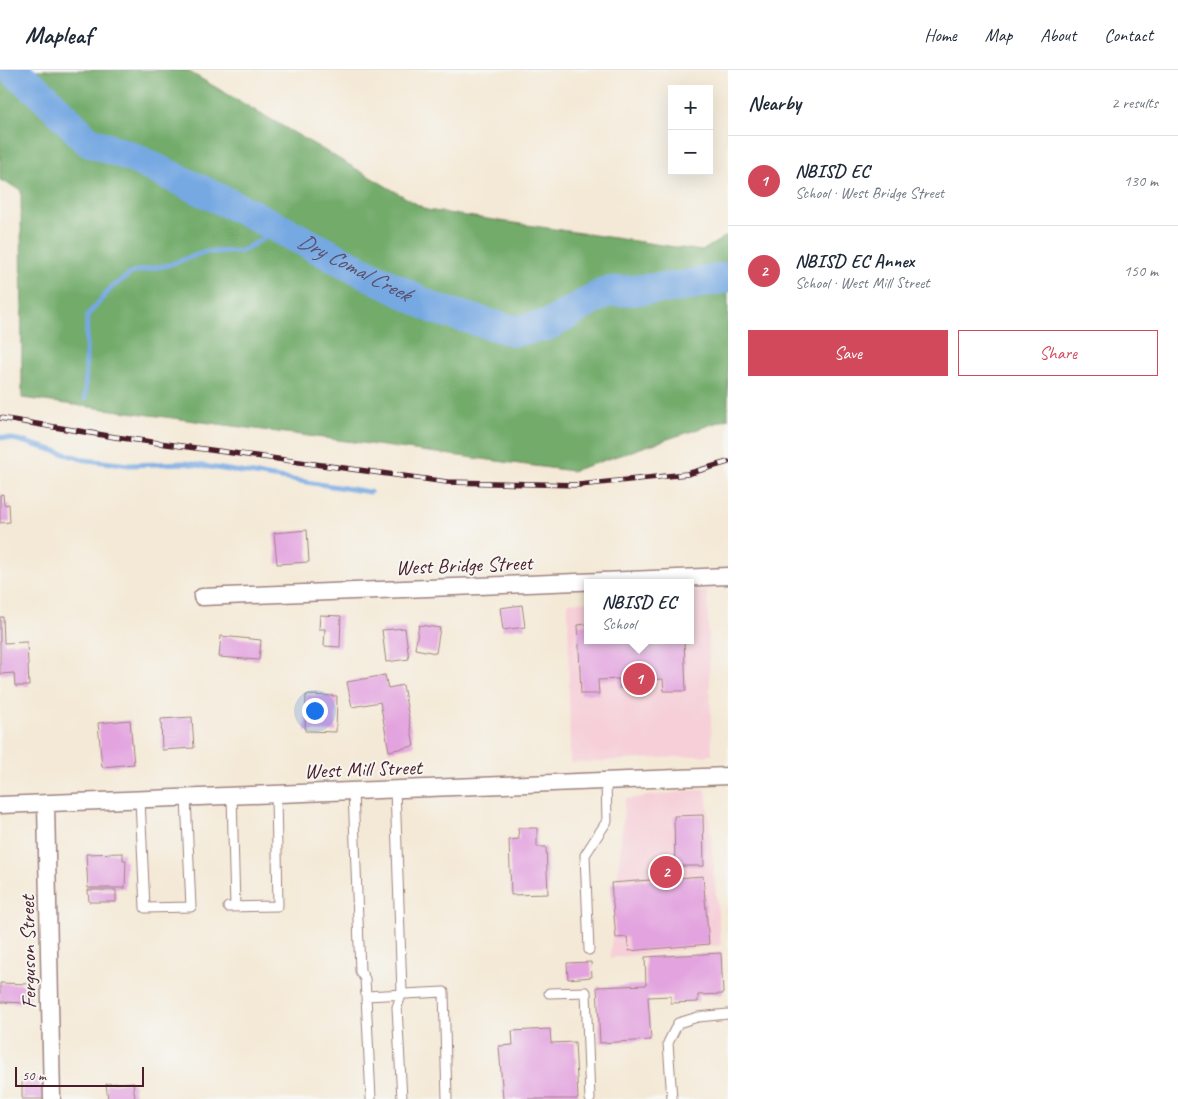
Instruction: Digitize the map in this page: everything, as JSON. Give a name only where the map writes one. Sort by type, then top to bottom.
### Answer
[{"type":"street","name":"West Bridge Street","points":[[694,582],[728,581]]},
{"type":"street","name":"West Bridge Street","points":[[202,597],[584,585]]},
{"type":"street","name":"West Mill Street","points":[[0,805],[728,776]]},
{"type":"street","name":"Ferguson Street","points":[[46,804],[52,1099]]},
{"type":"lane","points":[[590,950],[585,855],[607,820],[606,781]]},
{"type":"lane","points":[[395,789],[402,993],[397,1007],[402,1099]]},
{"type":"lane","points":[[353,791],[360,971],[365,979],[372,1099]]},
{"type":"lane","points":[[232,796],[232,907],[278,906],[276,794]]},
{"type":"lane","points":[[140,800],[145,908],[191,907],[186,798]]},
{"type":"lane","points":[[366,996],[444,992],[447,1099]]},
{"type":"lane","points":[[549,993],[586,992],[590,1099]]},
{"type":"lane","points":[[672,1099],[668,1043],[678,1023],[698,1016],[728,1014]]},
{"type":"shaded area","points":[[707,591],[712,755],[570,763],[568,603],[584,601],[584,644],[694,644],[694,592]]},
{"type":"shaded area","points":[[706,789],[721,945],[610,958],[625,799]]},
{"type":"green space","points":[[0,70],[186,70],[427,210],[702,251],[728,235],[728,419],[572,471],[22,398],[21,190],[0,180]]},
{"type":"building","points":[[3,494],[4,505],[9,504],[10,522],[0,523],[0,495]]},
{"type":"building","points":[[307,530],[309,562],[277,564],[274,533]]},
{"type":"building","points":[[522,605],[525,627],[503,630],[500,608]]},
{"type":"building","points":[[320,615],[341,616],[340,647],[324,646],[325,629],[319,629]]},
{"type":"building","points":[[0,617],[3,617],[4,643],[27,642],[29,686],[15,686],[14,673],[0,674]]},
{"type":"building","points":[[584,624],[584,644],[684,644],[686,691],[664,691],[663,679],[646,680],[647,687],[620,688],[619,679],[598,680],[599,694],[581,694],[578,625]]},
{"type":"building","points":[[419,625],[440,628],[436,653],[415,649]]},
{"type":"building","points":[[405,628],[409,659],[386,662],[382,630]]},
{"type":"building","points":[[221,636],[261,640],[259,660],[219,657]]},
{"type":"building","points":[[385,675],[388,688],[403,685],[414,746],[389,751],[380,702],[352,707],[347,682]]},
{"type":"building","points":[[306,695],[337,696],[336,732],[305,731]]},
{"type":"building","points":[[192,717],[194,748],[162,750],[161,719]]},
{"type":"building","points":[[130,720],[134,764],[102,767],[98,723]]},
{"type":"building","points":[[703,815],[704,866],[675,866],[674,816]]},
{"type":"building","points":[[518,828],[537,828],[537,847],[546,847],[548,894],[511,895],[509,840],[519,839]]},
{"type":"building","points":[[123,853],[123,860],[126,860],[125,888],[88,888],[86,854]]},
{"type":"building","points":[[703,876],[709,944],[629,951],[627,937],[616,938],[611,883]]},
{"type":"building","points":[[88,890],[116,890],[116,902],[89,902]]},
{"type":"building","points":[[721,953],[723,994],[698,995],[698,1002],[671,1003],[671,996],[648,997],[651,1040],[600,1043],[597,987],[646,985],[645,957]]},
{"type":"building","points":[[591,962],[592,977],[568,979],[567,963]]},
{"type":"building","points":[[0,983],[30,984],[29,1003],[0,1002]]},
{"type":"building","points":[[550,1029],[551,1043],[575,1042],[578,1099],[503,1099],[499,1046],[513,1045],[512,1031]]},
{"type":"building","points":[[22,1078],[45,1078],[44,1099],[22,1099]]},
{"type":"building","points":[[133,1082],[135,1099],[108,1099],[106,1084]]},
{"type":"waterway","name":"Dry Comal Creek","points":[[12,70],[42,94],[88,141],[129,156],[253,215],[435,309],[515,331],[548,325],[606,292],[678,287],[728,277]]},
{"type":"waterway","points":[[85,399],[87,316],[112,287],[133,272],[168,265],[205,252],[242,251],[279,229]]},
{"type":"waterway","points":[[0,437],[18,440],[86,460],[130,465],[184,463],[370,492]]},
{"type":"railway","points":[[0,418],[115,437],[447,482],[579,485],[687,474],[728,462]]},
{"type":"place","name":"NBISD EC","points":[[639,679]]},
{"type":"place","name":"NBISD EC Annex","points":[[666,872]]}]
